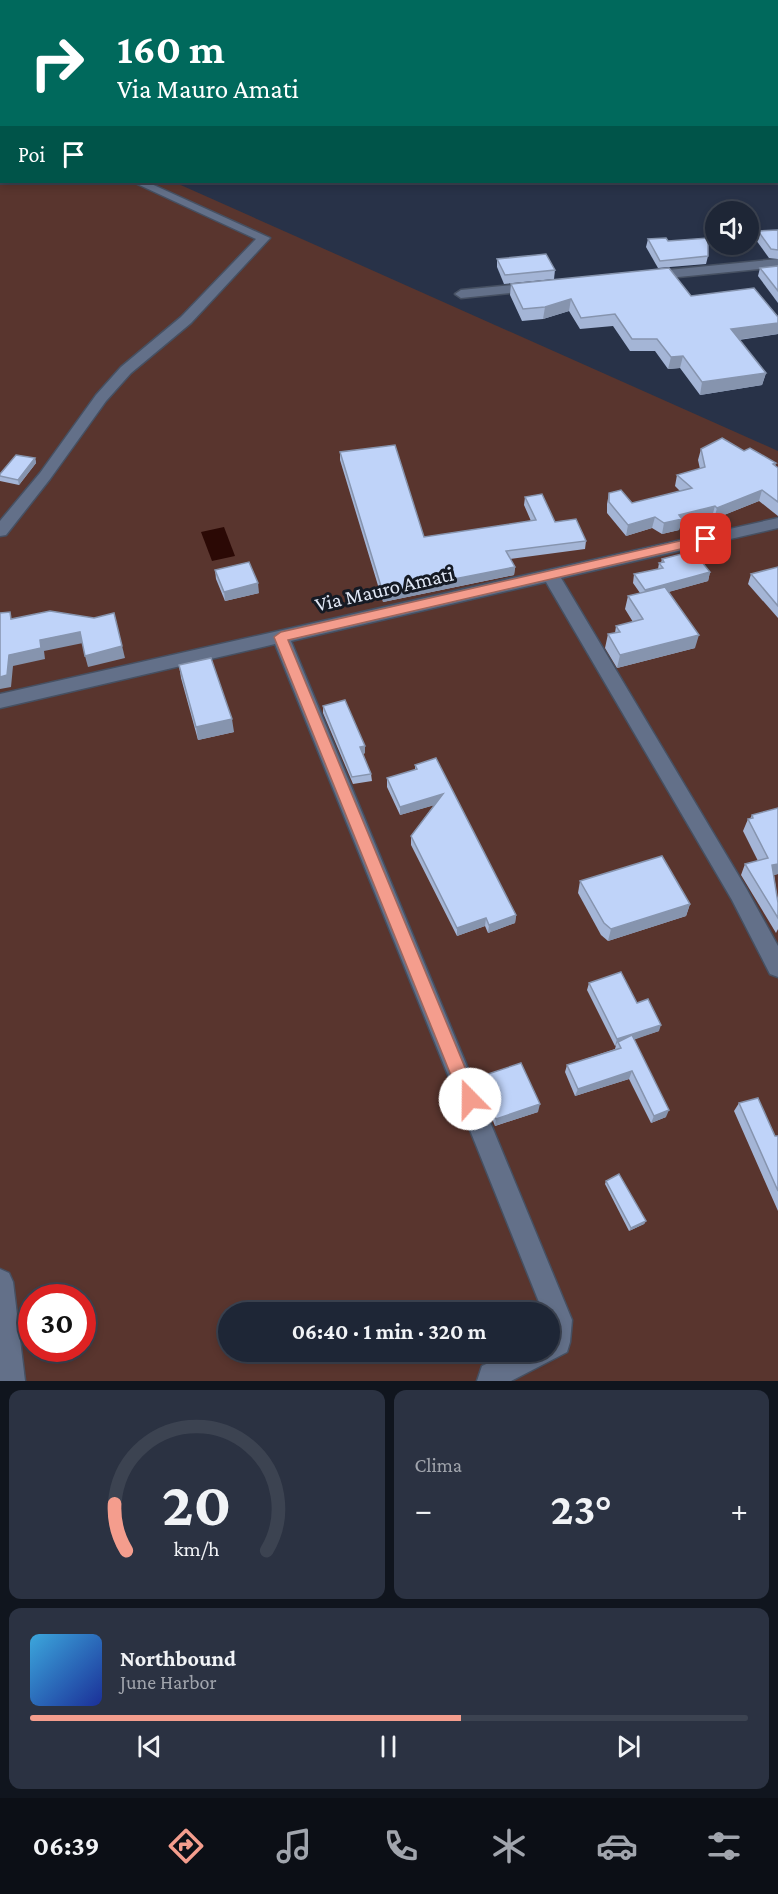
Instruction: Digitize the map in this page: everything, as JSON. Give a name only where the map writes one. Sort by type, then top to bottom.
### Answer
[{"type":"street","points":[[0,531],[45,476],[101,398],[126,370],[186,320],[264,238],[141,183]]},
{"type":"street","points":[[637,277],[778,263]]},
{"type":"street","points":[[461,294],[543,286]]},
{"type":"street","name":"Via Mauro Amati","points":[[0,701],[778,523]]},
{"type":"street","points":[[550,574],[732,883],[778,967]]},
{"type":"street","points":[[281,637],[553,1302]]},
{"type":"street","points":[[0,1282],[11,1381]]},
{"type":"street","points":[[491,1381],[492,1376],[520,1362]]},
{"type":"shaded area","points":[[0,183],[176,183],[778,451],[778,1381],[0,1381]]},
{"type":"shaded area","points":[[224,527],[235,556],[212,561],[201,532]]},
{"type":"building","points":[[778,230],[778,250],[771,249],[759,231]]},
{"type":"building","points":[[666,238],[668,241],[705,238],[705,255],[708,256],[660,261],[648,239]]},
{"type":"building","points":[[546,254],[555,270],[505,275],[497,259]]},
{"type":"building","points":[[778,266],[778,291],[760,268]]},
{"type":"building","points":[[669,268],[691,296],[754,288],[778,317],[778,323],[731,329],[766,373],[702,382],[683,356],[671,357],[657,339],[632,339],[615,314],[581,318],[571,299],[545,307],[523,309],[511,284]]},
{"type":"building","points":[[722,438],[744,451],[750,448],[776,463],[773,464],[778,468],[778,502],[762,490],[717,508],[715,506],[679,515],[682,519],[664,523],[655,517],[628,525],[609,502],[609,493],[621,490],[632,503],[692,488],[677,475],[705,467],[701,449]]},
{"type":"building","points":[[395,445],[424,537],[536,520],[525,497],[542,494],[555,522],[576,519],[586,541],[506,551],[515,567],[383,593],[340,452]]},
{"type":"building","points":[[16,455],[35,458],[18,480],[0,476],[0,474]]},
{"type":"building","points":[[693,551],[710,572],[645,590],[634,574],[663,568],[659,563],[664,562],[662,559]]},
{"type":"building","points":[[249,562],[258,583],[224,592],[215,570]]},
{"type":"building","points":[[778,567],[778,606],[751,574]]},
{"type":"building","points":[[665,587],[699,635],[620,655],[608,634],[620,632],[616,626],[643,619],[628,596]]},
{"type":"building","points":[[50,611],[94,618],[114,613],[122,646],[85,656],[80,632],[40,640],[41,648],[9,655],[7,675],[0,677],[0,613],[10,612],[11,619]]},
{"type":"building","points":[[211,658],[232,719],[196,727],[179,665]]},
{"type":"building","points":[[345,700],[365,746],[360,747],[371,774],[352,777],[323,706]]},
{"type":"building","points":[[436,758],[516,915],[489,925],[486,918],[457,928],[411,836],[443,794],[400,807],[387,778],[417,769],[415,765]]},
{"type":"building","points":[[778,808],[778,864],[772,865],[778,918],[745,864],[768,858],[748,819],[753,818],[752,815]]},
{"type":"building","points":[[662,856],[690,904],[611,929],[604,923],[580,881]]},
{"type":"building","points":[[621,972],[637,1003],[648,999],[661,1025],[617,1039],[589,983]]},
{"type":"building","points":[[632,1035],[669,1110],[654,1116],[632,1071],[578,1089],[567,1065],[621,1048],[618,1042]]},
{"type":"building","points":[[521,1063],[540,1104],[496,1119],[479,1077]]},
{"type":"building","points":[[758,1098],[775,1136],[778,1136],[778,1191],[739,1103]]},
{"type":"building","points":[[619,1174],[646,1221],[631,1228],[606,1181]]},
{"type":"route","points":[[470,1099],[281,637],[706,539]]}]
